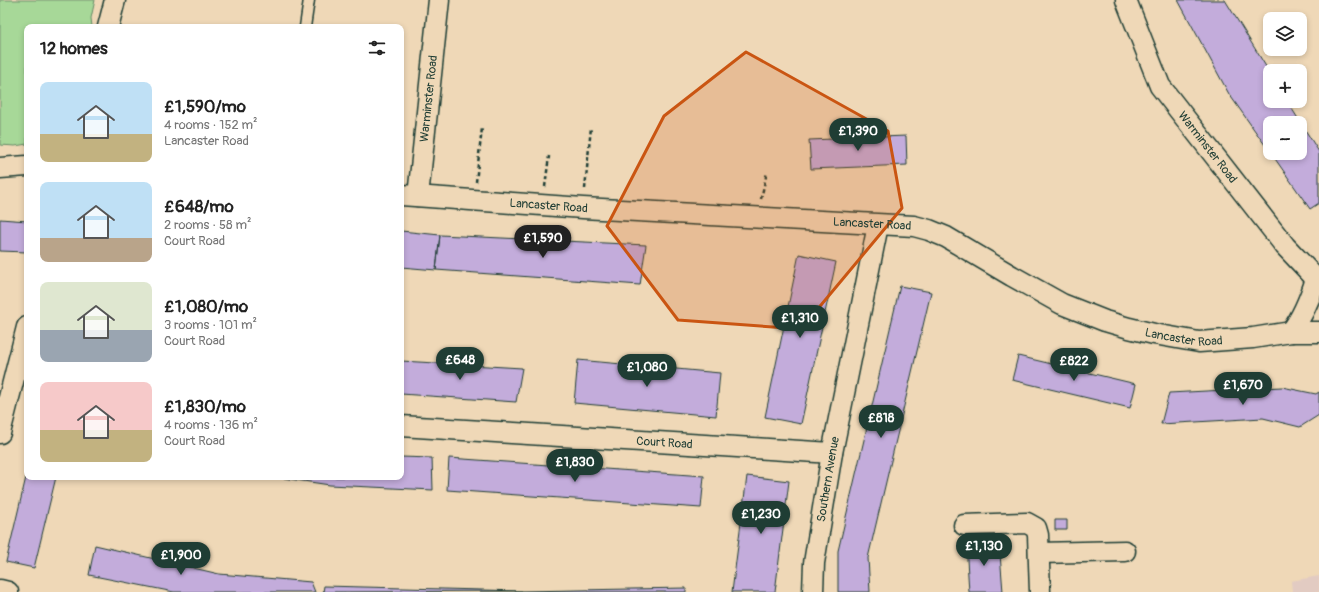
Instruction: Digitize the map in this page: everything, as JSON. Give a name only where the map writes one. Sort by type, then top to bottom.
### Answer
[{"type":"street","points":[[109,24],[115,0]]},
{"type":"street","name":"Warminster Road","points":[[409,195],[439,0]]},
{"type":"street","name":"Warminster Road","points":[[1126,0],[1160,86],[1285,246],[1318,280],[1300,319],[1291,332]]},
{"type":"street","points":[[0,168],[24,166]]},
{"type":"street","name":"Lancaster Road","points":[[409,195],[583,208],[914,226],[929,230],[946,238],[1062,304],[1105,321],[1129,328],[1199,342],[1253,338],[1291,332],[1319,332]]},
{"type":"street","name":"Southern Avenue","points":[[813,592],[814,563],[832,453],[878,225]]},
{"type":"street","points":[[0,433],[21,375],[24,351]]},
{"type":"street","name":"Court Road","points":[[404,426],[832,453]]},
{"type":"street","points":[[964,525],[1027,523],[1036,528],[1038,535],[1040,592]]},
{"type":"street","points":[[1039,553],[1125,551]]},
{"type":"street","points":[[0,590],[8,592]]},
{"type":"lane","points":[[305,24],[309,0]]},
{"type":"path","points":[[583,208],[591,127]]},
{"type":"path","points":[[474,200],[482,128]]},
{"type":"path","points":[[543,205],[549,156]]},
{"type":"path","points":[[757,217],[767,172]]},
{"type":"highlighted area","points":[[746,52],[888,131],[902,208],[801,329],[678,320],[607,226],[664,116]]},
{"type":"shaded area","points":[[1319,576],[1319,592],[1292,592],[1291,581]]},
{"type":"green space","points":[[0,0],[95,0],[91,18],[92,24],[24,24],[24,144],[15,146],[0,145]]},
{"type":"building","points":[[1178,0],[1225,0],[1264,64],[1263,64],[1263,108],[1291,108],[1296,116],[1263,116],[1263,142],[1229,94]]},
{"type":"building","points":[[1307,133],[1319,152],[1319,203],[1310,209],[1276,160],[1307,160]]},
{"type":"building","points":[[906,136],[907,165],[811,169],[809,140]]},
{"type":"building","points":[[0,219],[24,221],[24,252],[0,251]]},
{"type":"building","points":[[404,231],[440,235],[436,270],[404,267]]},
{"type":"building","points":[[440,235],[646,245],[640,285],[436,270]]},
{"type":"building","points":[[799,254],[836,262],[801,424],[765,417]]},
{"type":"building","points":[[900,286],[931,292],[868,558],[870,592],[838,592],[838,551]]},
{"type":"building","points":[[1018,356],[1136,384],[1130,408],[1012,380]]},
{"type":"building","points":[[578,360],[720,373],[716,416],[574,403]]},
{"type":"building","points":[[404,361],[522,368],[516,402],[404,394]]},
{"type":"building","points":[[1282,387],[1316,394],[1319,392],[1319,415],[1300,427],[1263,418],[1161,424],[1169,393]]},
{"type":"building","points":[[404,457],[432,458],[433,490],[330,485],[296,480],[404,480]]},
{"type":"building","points":[[449,458],[704,476],[701,508],[447,490]]},
{"type":"building","points":[[747,476],[789,481],[775,592],[732,592]]},
{"type":"building","points":[[25,480],[55,480],[34,568],[6,562]]},
{"type":"building","points":[[1055,520],[1067,520],[1067,530],[1055,530]]},
{"type":"building","points":[[999,541],[1003,592],[969,592],[966,543]]},
{"type":"building","points":[[95,545],[219,574],[311,582],[315,592],[174,592],[89,575]]},
{"type":"building","points":[[324,586],[522,591],[323,592]]},
{"type":"building","points":[[686,588],[686,592],[522,592],[522,591]]}]
